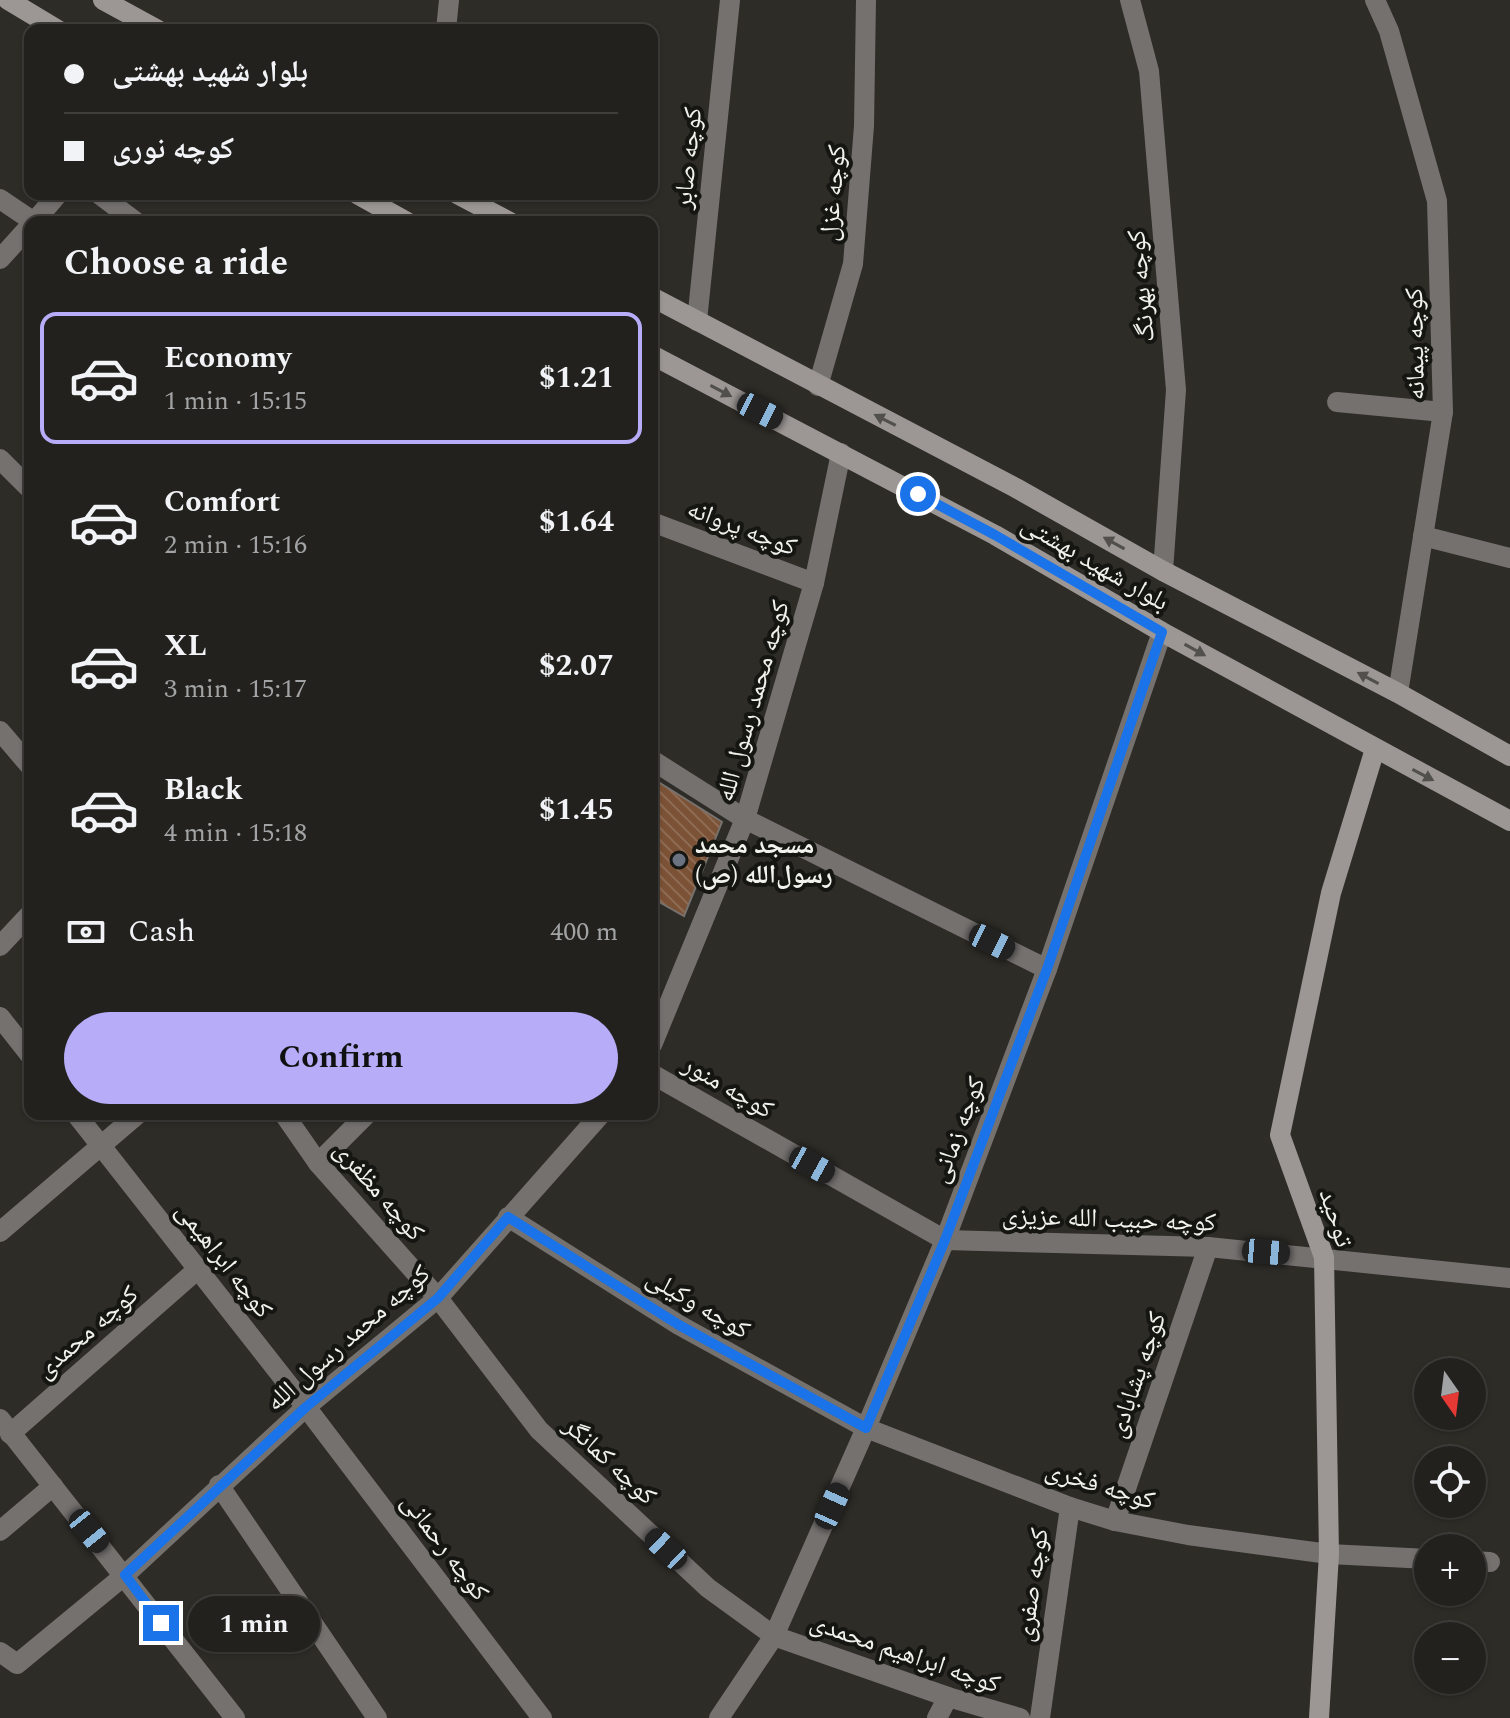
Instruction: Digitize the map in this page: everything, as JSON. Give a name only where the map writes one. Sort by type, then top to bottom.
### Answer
[{"type":"main road","points":[[8,0],[48,24]]},
{"type":"main road","points":[[103,0],[147,24]]},
{"type":"main road","points":[[368,200],[396,216]]},
{"type":"main road","points":[[468,200],[499,216]]},
{"type":"main road","name":"بلوار شهید بهشتی","points":[[658,300],[1016,488],[1163,571],[1398,693],[1510,756]]},
{"type":"main road","name":"بلوار شهید بهشتی","points":[[658,358],[995,535],[1162,632],[1510,821]]},
{"type":"main road","name":"توحید","points":[[1319,1718],[1329,1554],[1324,1257],[1280,1135],[1331,893],[1375,749]]},
{"type":"street","points":[[447,24],[449,0]]},
{"type":"street","name":"کوچه صابر","points":[[697,321],[730,0]]},
{"type":"street","name":"کوچه غزل","points":[[818,386],[853,264],[864,126],[866,0]]},
{"type":"street","name":"کوچه بهرنگ","points":[[1130,0],[1149,71],[1176,390],[1163,571]]},
{"type":"street","name":"کوچه پیمانه","points":[[1375,0],[1389,31],[1437,201],[1443,412],[1398,693]]},
{"type":"street","points":[[0,199],[24,217]]},
{"type":"street","points":[[38,216],[53,200]]},
{"type":"street","points":[[107,200],[128,216]]},
{"type":"street","points":[[0,259],[24,232]]},
{"type":"street","points":[[1337,402],[1443,412]]},
{"type":"street","name":"کوچه محمد رسول الله","points":[[658,1030],[745,819],[814,583],[841,453]]},
{"type":"street","points":[[0,459],[24,483]]},
{"type":"street","name":"کوچه پروانه","points":[[658,524],[814,583]]},
{"type":"street","points":[[1423,536],[1510,558]]},
{"type":"street","name":"کوچه زمانی","points":[[719,1718],[774,1636],[945,1240],[1047,969],[1162,632]]},
{"type":"street","points":[[0,731],[24,759]]},
{"type":"street","points":[[658,764],[745,819],[1047,969]]},
{"type":"street","points":[[0,946],[24,920]]},
{"type":"street","points":[[0,1017],[24,1047]]},
{"type":"street","name":"کوچه منور","points":[[658,1077],[945,1240]]},
{"type":"street","name":"کوچه ابراهیمی","points":[[81,1120],[306,1407]]},
{"type":"street","points":[[0,1232],[131,1120]]},
{"type":"street","name":"کوچه مظفری","points":[[288,1120],[318,1163],[438,1298]]},
{"type":"street","points":[[318,1163],[361,1120]]},
{"type":"street","name":"کوچه محمد رسول الله","points":[[0,1652],[17,1664],[125,1575],[306,1407],[438,1298],[596,1120]]},
{"type":"street","name":"کوچه وکیلی","points":[[508,1217],[679,1325],[866,1428]]},
{"type":"street","name":"کوچه حبیب الله عزیزی","points":[[945,1240],[1208,1247],[1510,1278]]},
{"type":"street","name":"کوچه پشابادی","points":[[1115,1521],[1208,1247]]},
{"type":"street","name":"کوچه محمدی","points":[[5,1426],[198,1269]]},
{"type":"street","name":"کوچه کمانگر","points":[[438,1298],[539,1430],[708,1588],[774,1636]]},
{"type":"street","name":"کوچه رحمانی","points":[[306,1407],[542,1718]]},
{"type":"street","points":[[5,1426],[125,1575],[234,1718]]},
{"type":"street","name":"کوچه فخری","points":[[866,1428],[1070,1507],[1115,1521],[1188,1535],[1329,1554],[1414,1558]]},
{"type":"street","points":[[219,1485],[377,1718]]},
{"type":"street","points":[[0,1531],[53,1486]]},
{"type":"street","name":"کوچه صفری","points":[[1040,1718],[1070,1507]]},
{"type":"street","name":"کوچه ابراهیم محمدی","points":[[774,1636],[948,1697],[1020,1718]]},
{"type":"street","points":[[937,1718],[948,1697]]},
{"type":"building","name":"مسجد محمد رسول‌الله (ص)","points":[[658,782],[722,822],[684,916],[658,901]]},
{"type":"place","name":"مسجد محمد رسول‌الله (ص)","points":[[679,860]]},
{"type":"route","points":[[161,1623],[125,1575],[306,1407],[438,1298],[508,1217],[679,1325],[866,1428],[945,1240],[1047,969],[1162,632],[918,494]]}]
